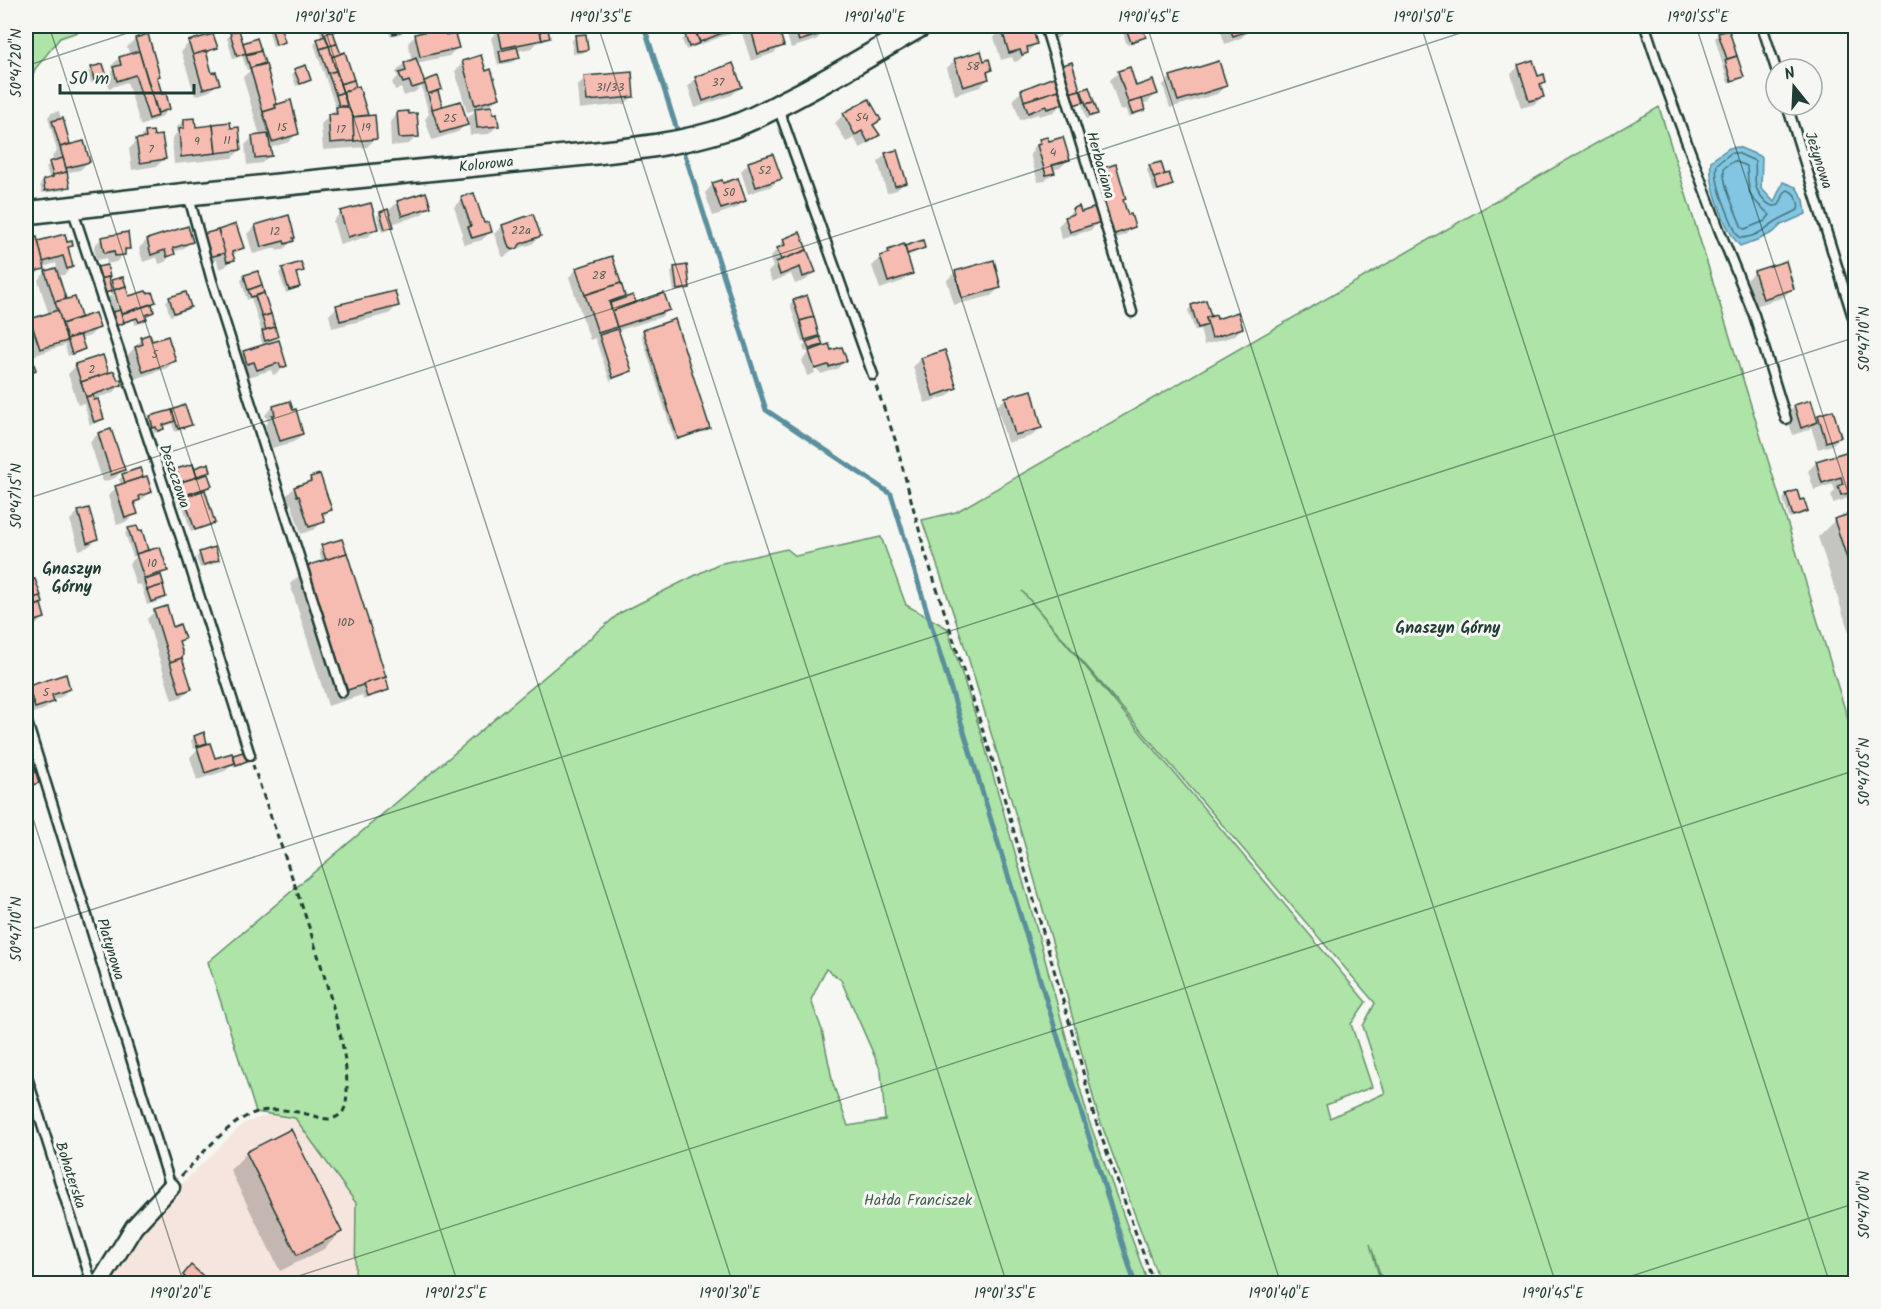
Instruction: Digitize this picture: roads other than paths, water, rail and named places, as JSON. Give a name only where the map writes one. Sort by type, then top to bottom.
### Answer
[{"type":"street","name":"Kolorowa","points":[[26,213],[188,194],[662,146],[729,129],[832,78],[920,26]]},
{"type":"street","points":[[99,1284],[134,1227],[171,1187]]},
{"type":"lane","name":"Herbaciana","points":[[1045,26],[1132,312]]},
{"type":"lane","points":[[1645,26],[1715,218],[1754,315],[1786,418]]},
{"type":"lane","points":[[1762,26],[1772,57]]},
{"type":"lane","points":[[778,106],[873,375]]},
{"type":"lane","name":"Jeżynowa","points":[[1791,117],[1856,327]]},
{"type":"lane","points":[[188,194],[212,282],[342,692]]},
{"type":"lane","name":"Deszczowa","points":[[72,207],[250,755]]},
{"type":"lane","name":"Platynowa","points":[[26,719],[171,1187]]},
{"type":"lane","name":"Bohaterska","points":[[26,1074],[92,1284]]},
{"type":"water","points":[[1738,147],[1762,157],[1761,188],[1774,202],[1783,182],[1796,187],[1804,200],[1806,214],[1781,225],[1774,232],[1760,239],[1740,246],[1723,218],[1711,170],[1711,161],[1729,148]]},
{"type":"waterway","points":[[644,26],[679,136]]},
{"type":"waterway","points":[[682,145],[766,410],[891,494],[1135,1284]]},
{"type":"district","name":"Gnaszyn Górny","points":[[72,577]]},
{"type":"district","name":"Gnaszyn Górny","points":[[1448,627]]},
{"type":"park label","name":"Hałda Franciszek","points":[[918,1200]]}]
